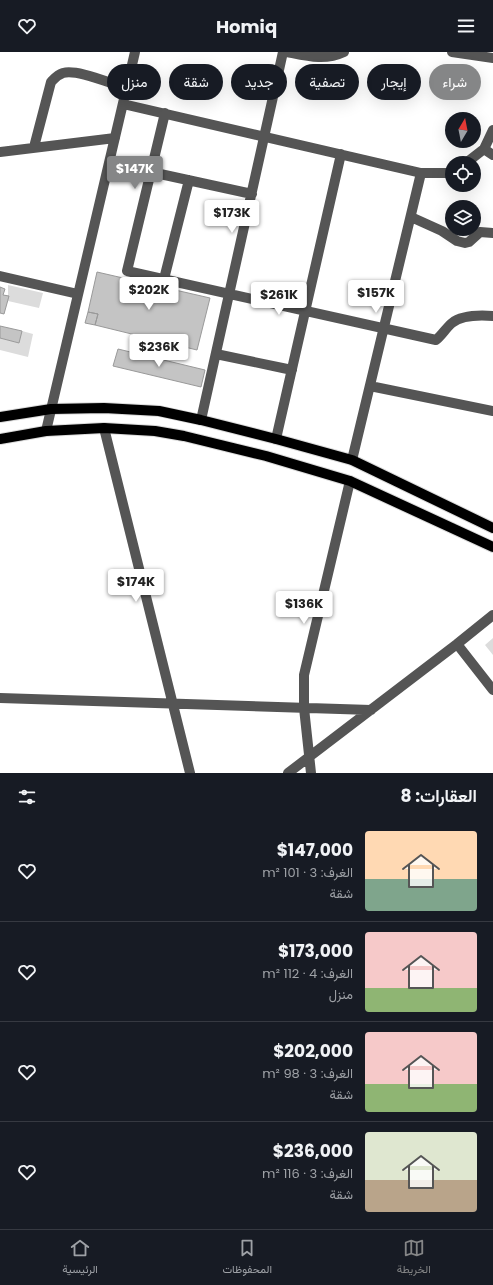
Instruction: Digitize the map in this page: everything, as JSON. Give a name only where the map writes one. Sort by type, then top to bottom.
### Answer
[{"type":"main road","points":[[0,417],[51,409],[104,408],[159,411],[201,420],[276,438],[352,460],[493,528]]},
{"type":"main road","points":[[0,439],[46,431],[104,428],[155,431],[184,436],[266,456],[350,480],[493,547]]},
{"type":"street","points":[[132,64],[135,52]]},
{"type":"street","points":[[201,420],[283,52]]},
{"type":"street","points":[[287,52],[321,58],[336,56],[344,52]]},
{"type":"street","points":[[452,52],[493,58]]},
{"type":"street","points":[[34,147],[51,82],[56,76],[64,73],[75,73],[107,82]]},
{"type":"street","points":[[46,431],[124,100]]},
{"type":"street","points":[[123,104],[422,173],[445,173]]},
{"type":"street","points":[[165,113],[127,271],[436,340],[452,323],[460,319],[471,316],[493,316]]},
{"type":"street","points":[[475,156],[484,149],[493,130]]},
{"type":"street","points":[[0,152],[115,138]]},
{"type":"street","points":[[484,149],[493,155]]},
{"type":"street","points":[[276,438],[341,154]]},
{"type":"street","points":[[151,172],[252,194]]},
{"type":"street","points":[[352,460],[422,173]]},
{"type":"street","points":[[164,279],[189,180]]},
{"type":"street","points":[[411,217],[442,231],[457,241],[465,243],[469,242],[480,232],[493,233]]},
{"type":"street","points":[[0,276],[78,294]]},
{"type":"street","points":[[216,354],[292,370]]},
{"type":"street","points":[[370,386],[493,411]]},
{"type":"street","points":[[104,428],[190,773]]},
{"type":"street","points":[[311,773],[304,708],[304,675],[350,480]]},
{"type":"street","points":[[288,773],[493,615]]},
{"type":"street","points":[[457,644],[493,690]]},
{"type":"street","points":[[0,698],[371,710]]},
{"type":"shaded area","points":[[8,285],[43,293],[39,308],[8,301]]},
{"type":"shaded area","points":[[22,331],[33,334],[28,357],[0,350],[0,338],[19,343]]},
{"type":"shaded area","points":[[493,638],[493,655],[485,645]]},
{"type":"building","points":[[97,272],[210,298],[197,350],[95,325],[98,314],[88,312]]},
{"type":"building","points":[[0,287],[5,289],[3,295],[9,296],[4,314],[0,313]]},
{"type":"building","points":[[88,312],[98,314],[95,325],[85,323]]},
{"type":"building","points":[[0,326],[22,331],[19,343],[0,338]]},
{"type":"building","points":[[118,349],[205,370],[201,387],[113,366]]}]
